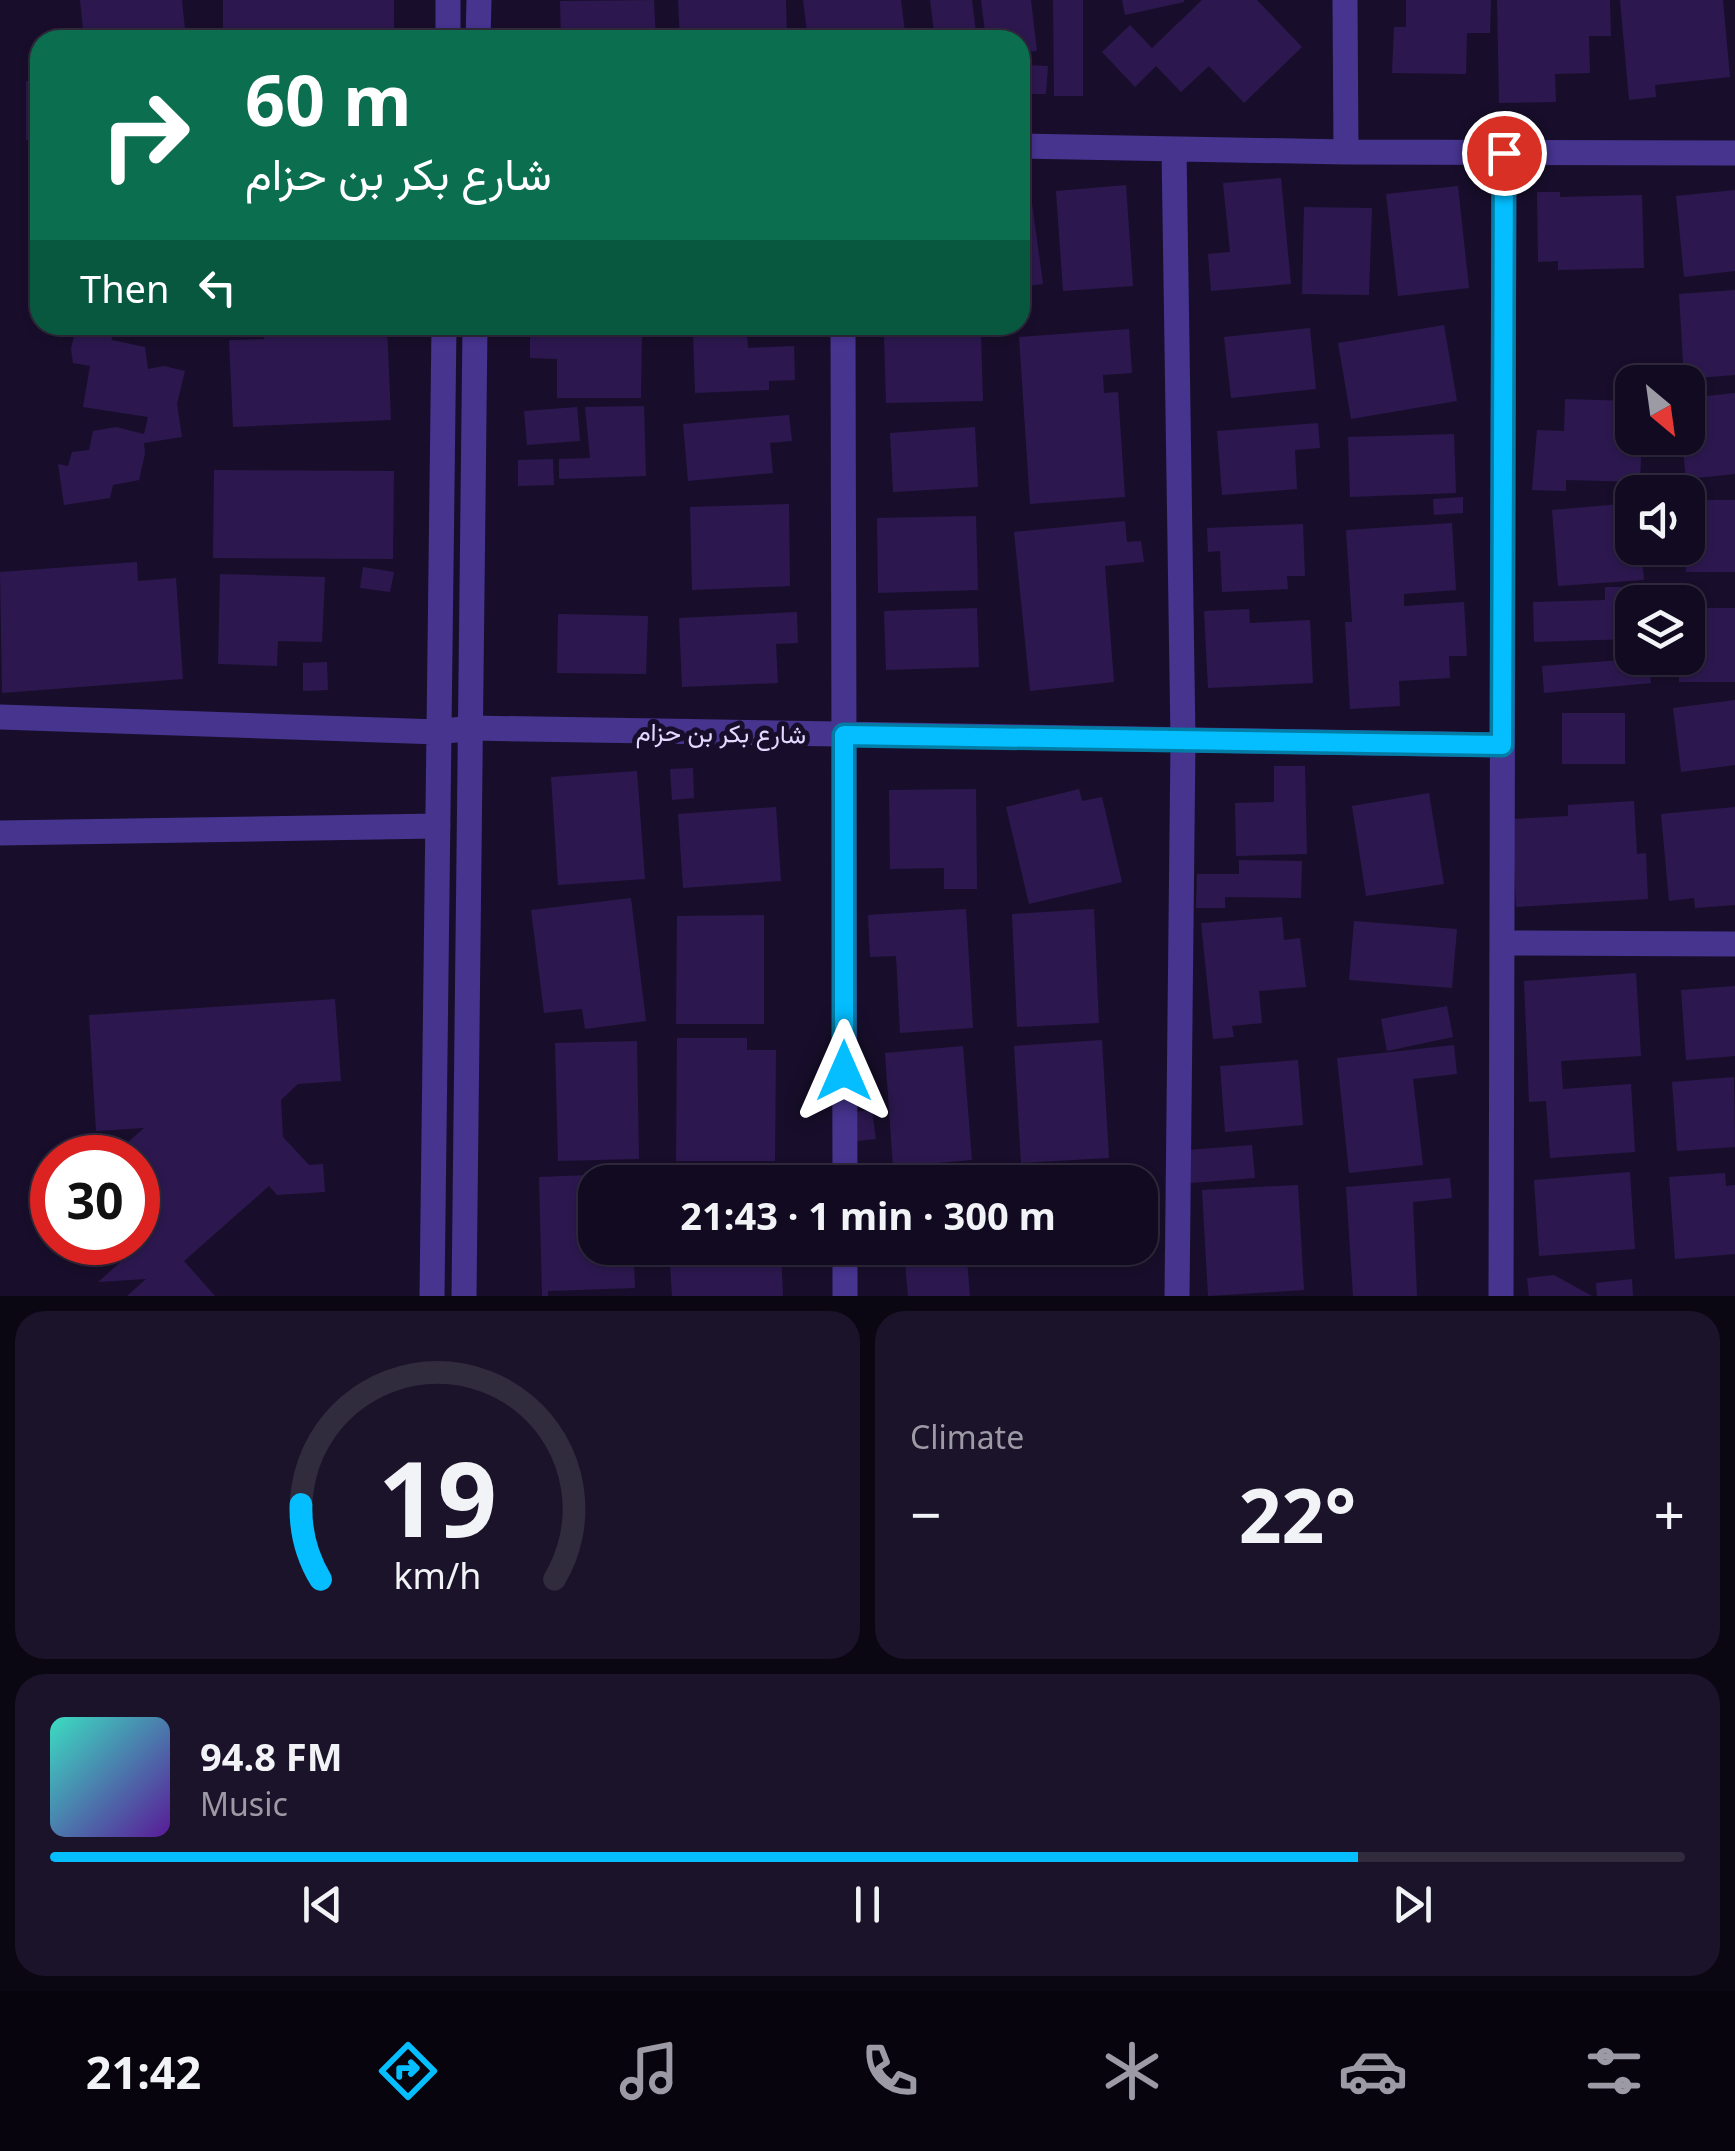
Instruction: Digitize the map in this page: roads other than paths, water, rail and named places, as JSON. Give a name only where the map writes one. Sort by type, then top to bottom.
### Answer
[{"type":"street","points":[[448,0],[448,30]]},
{"type":"street","points":[[478,0],[478,30]]},
{"type":"street","points":[[1345,0],[1346,152]]},
{"type":"street","points":[[1030,146],[1735,153]]},
{"type":"street","points":[[1174,149],[1183,740],[1177,1296]]},
{"type":"street","points":[[1501,1296],[1504,153]]},
{"type":"street","points":[[432,1296],[444,335]]},
{"type":"street","points":[[464,1296],[475,335]]},
{"type":"street","points":[[843,335],[844,1165]]},
{"type":"street","name":"شارع بكر بن حزام","points":[[0,718],[439,732],[470,728],[1502,745]]},
{"type":"street","points":[[0,834],[438,826]]},
{"type":"street","points":[[1502,942],[1735,944]]},
{"type":"street","points":[[845,1265],[845,1296]]}]
